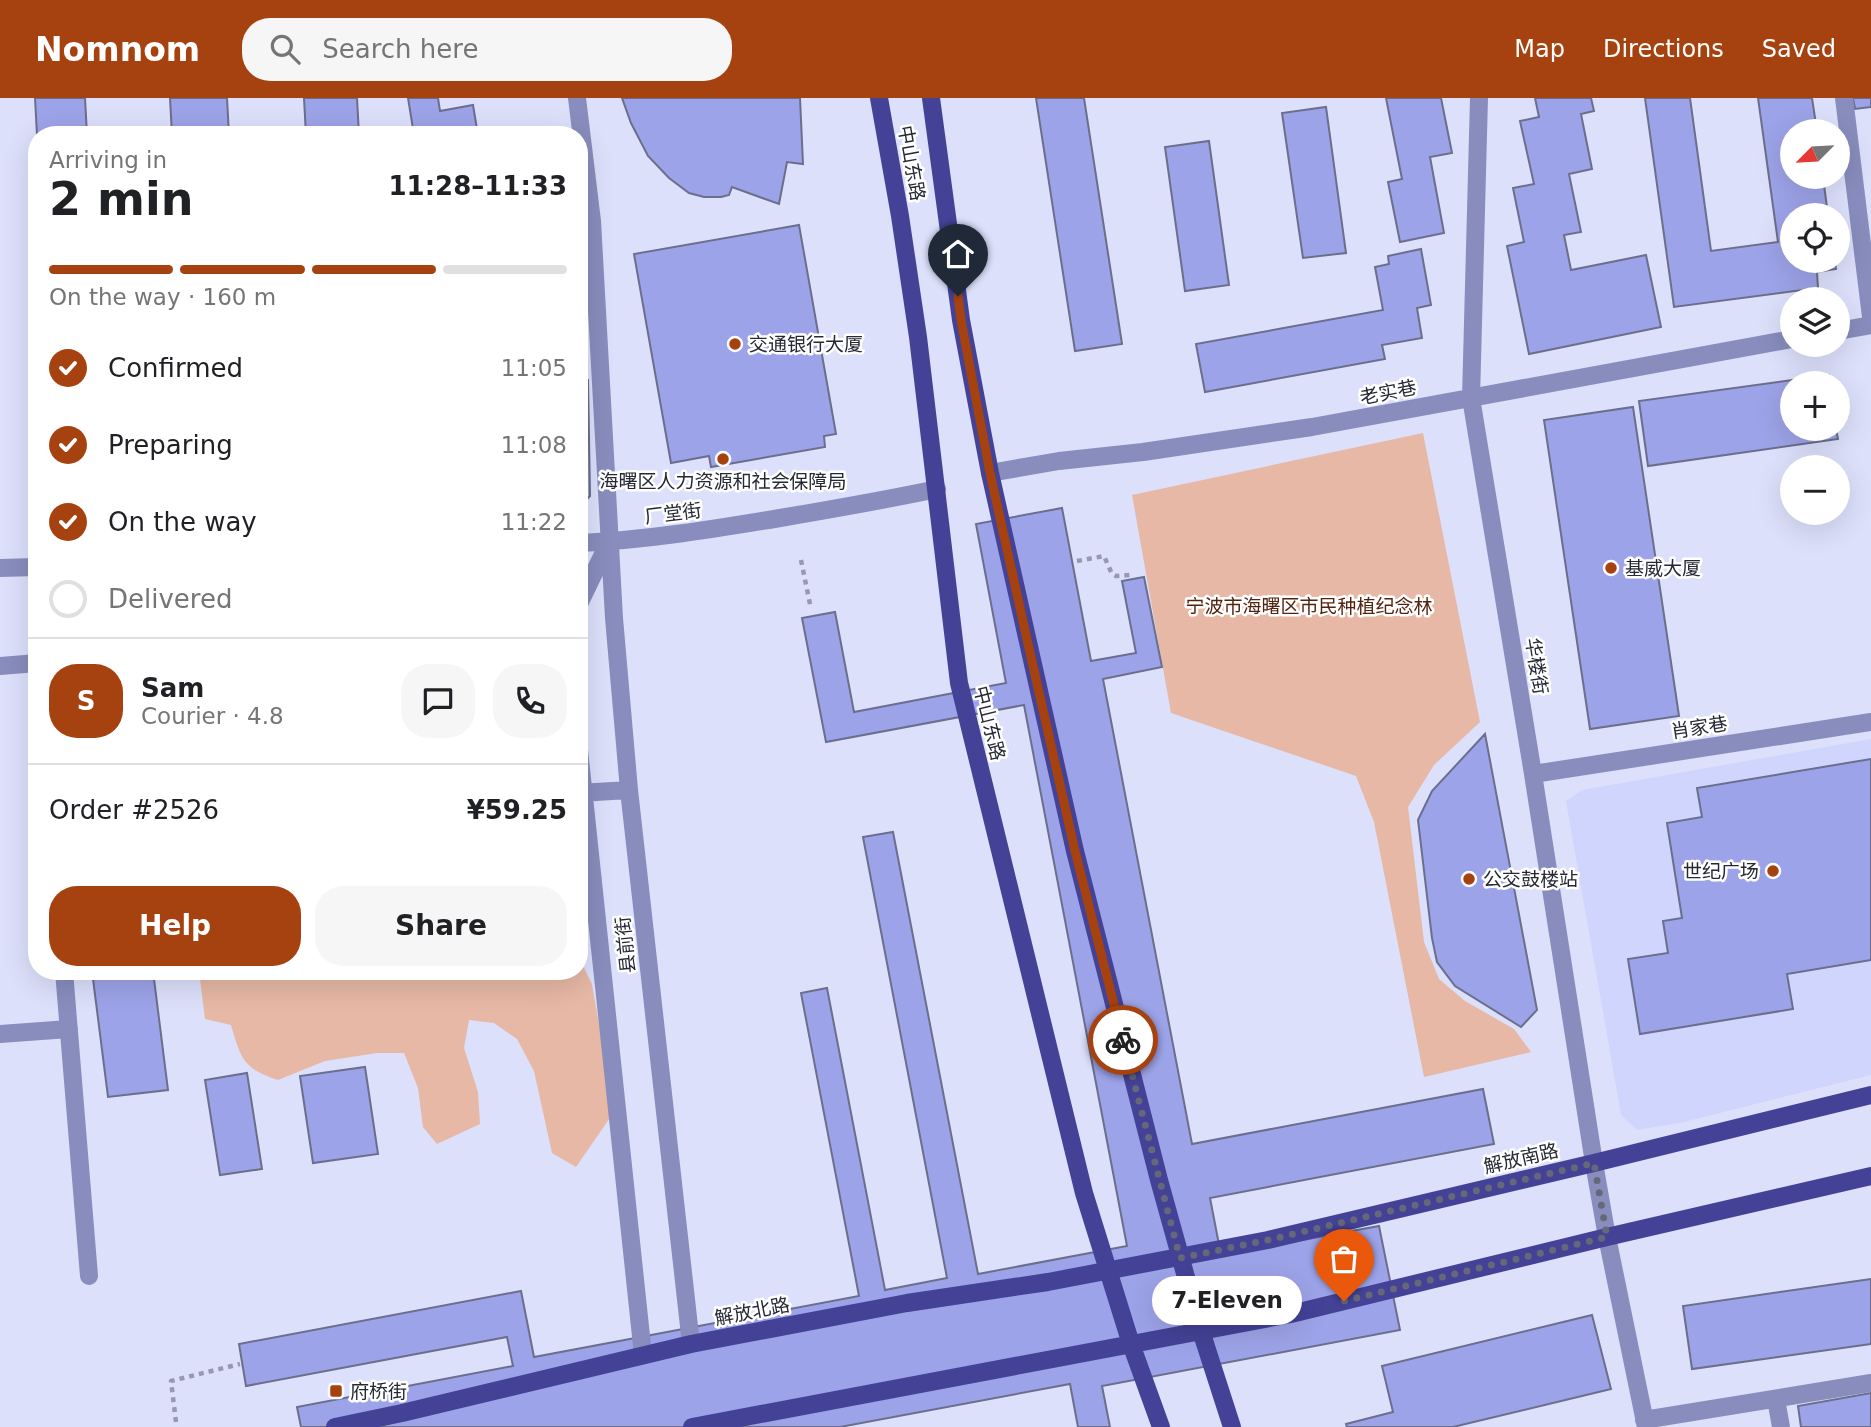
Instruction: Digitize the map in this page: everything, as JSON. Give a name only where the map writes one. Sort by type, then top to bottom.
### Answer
[{"type":"main road","name":"中山东路","points":[[879,98],[918,337],[959,684],[1076,1160],[1107,1270],[1161,1427]]},
{"type":"main road","name":"中山东路","points":[[932,98],[961,320],[990,473],[1075,851],[1180,1258],[1232,1427]]},
{"type":"main road","name":"解放南路","points":[[1180,1258],[1268,1240],[1871,1095]]},
{"type":"main road","points":[[692,1427],[1291,1314],[1871,1176]]},
{"type":"main road","name":"解放北路","points":[[335,1427],[691,1344],[907,1303],[1048,1282],[1180,1258]]},
{"type":"street","name":"县前街","points":[[577,98],[580,126]]},
{"type":"street","name":"华楼街","points":[[1479,98],[1471,398],[1594,1163],[1645,1424]]},
{"type":"street","points":[[1844,98],[1871,317]]},
{"type":"street","name":"县前街","points":[[588,188],[614,618],[629,790],[691,1344]]},
{"type":"street","points":[[1850,329],[1871,325]]},
{"type":"street","name":"老实巷","points":[[990,473],[1059,461],[1143,452],[1312,427],[1780,341]]},
{"type":"street","name":"厂堂街","points":[[588,542],[713,529],[937,489]]},
{"type":"street","name":"县前街","points":[[588,586],[610,541]]},
{"type":"street","points":[[0,568],[28,567]]},
{"type":"street","points":[[0,666],[28,664]]},
{"type":"street","name":"肖家巷","points":[[1533,774],[1871,722]]},
{"type":"street","points":[[588,793],[629,790]]},
{"type":"street","name":"县前街","points":[[588,848],[643,1355]]},
{"type":"street","points":[[65,980],[89,1276]]},
{"type":"street","points":[[0,1034],[69,1029]]},
{"type":"street","points":[[1645,1424],[1871,1383]]},
{"type":"street","points":[[1776,1399],[1781,1427]]},
{"type":"path","points":[[1077,561],[1104,556],[1111,574],[1131,575]]},
{"type":"path","points":[[801,560],[811,609]]},
{"type":"path","points":[[176,1422],[170,1381],[240,1364]]},
{"type":"shaded area","points":[[1871,739],[1871,1075],[1684,1122],[1637,1130],[1621,1115],[1566,801],[1582,790]]},
{"type":"green space","name":"宁波市海曙区市民种植纪念林","points":[[1423,433],[1480,722],[1434,765],[1408,807],[1424,942],[1439,979],[1465,1001],[1514,1029],[1531,1052],[1424,1077],[1374,822],[1356,776],[1171,713],[1132,495]]},
{"type":"green space","points":[[588,976],[592,984],[614,1112],[576,1167],[552,1153],[534,1071],[517,1039],[494,1023],[469,1020],[464,1048],[478,1092],[480,1124],[437,1144],[423,1127],[418,1088],[404,1053],[377,1053],[325,1061],[278,1080],[250,1066],[241,1054],[231,1025],[205,1019],[200,980],[588,980]]},
{"type":"building","points":[[35,98],[85,98],[87,126],[37,126]]},
{"type":"building","points":[[170,98],[227,98],[229,126],[172,126]]},
{"type":"building","points":[[304,98],[357,98],[359,126],[306,126]]},
{"type":"building","points":[[408,98],[438,98],[440,111],[473,105],[476,126],[413,126]]},
{"type":"building","points":[[622,98],[800,98],[803,164],[787,162],[779,204],[732,187],[729,195],[721,197],[704,197],[689,193],[669,178],[648,156]]},
{"type":"building","points":[[1036,98],[1084,98],[1122,344],[1075,351]]},
{"type":"building","points":[[1386,98],[1441,98],[1452,153],[1430,157],[1444,233],[1400,242],[1388,182],[1402,179]]},
{"type":"building","points":[[1535,98],[1591,98],[1594,111],[1581,114],[1592,169],[1569,174],[1581,232],[1564,235],[1571,270],[1646,255],[1661,327],[1529,354],[1507,246],[1524,242],[1513,188],[1534,184],[1520,121],[1539,117]]},
{"type":"building","points":[[1645,98],[1690,98],[1711,251],[1778,242],[1758,98],[1812,98],[1815,119],[1780,119],[1780,189],[1825,189],[1826,203],[1780,203],[1780,273],[1817,273],[1818,287],[1780,287],[1780,293],[1674,307]]},
{"type":"building","points":[[1853,98],[1871,98],[1871,107],[1855,109]]},
{"type":"building","points":[[1326,107],[1346,253],[1303,258],[1282,113]]},
{"type":"building","points":[[1209,141],[1229,285],[1185,291],[1165,147]]},
{"type":"building","name":"交通银行大厦","points":[[799,225],[836,434],[824,436],[825,447],[711,467],[709,456],[671,463],[634,254]]},
{"type":"building","points":[[1421,249],[1431,305],[1417,308],[1422,338],[1382,345],[1385,359],[1205,392],[1196,344],[1383,310],[1375,267],[1389,264],[1388,256]]},
{"type":"building","points":[[588,380],[590,496],[588,498]]},
{"type":"building","points":[[1780,382],[1780,441],[1824,441],[1648,466],[1639,401]]},
{"type":"building","name":"基威大厦","points":[[1633,407],[1679,716],[1590,729],[1544,420]]},
{"type":"building","points":[[1062,508],[1091,661],[1136,653],[1122,581],[1144,577],[1162,667],[1103,679],[1192,1144],[1483,1089],[1494,1144],[1210,1198],[1221,1255],[1379,1226],[1400,1330],[1102,1386],[1110,1427],[1078,1427],[1070,1384],[840,1427],[301,1427],[297,1407],[513,1366],[507,1337],[246,1386],[239,1344],[521,1291],[534,1357],[859,1296],[801,993],[827,988],[885,1290],[947,1278],[863,837],[893,832],[978,1274],[1127,1246],[1024,705],[826,742],[802,618],[835,612],[854,712],[1006,683],[976,524]]},
{"type":"building","name":"公交鼓楼站","points":[[1485,734],[1537,1010],[1521,1027],[1455,986],[1437,962],[1432,938],[1418,820],[1432,791]]},
{"type":"building","name":"世纪广场","points":[[1871,759],[1871,960],[1787,974],[1793,1009],[1640,1034],[1628,959],[1668,953],[1663,921],[1682,918],[1667,823],[1702,817],[1697,788]]},
{"type":"building","points":[[93,980],[154,980],[168,1090],[108,1097]]},
{"type":"building","points":[[365,1067],[378,1154],[313,1163],[300,1076]]},
{"type":"building","points":[[247,1073],[262,1169],[220,1175],[205,1080]]},
{"type":"building","points":[[1871,1279],[1871,1344],[1692,1369],[1683,1306]]},
{"type":"building","points":[[1592,1315],[1611,1389],[1453,1427],[1347,1427],[1346,1424],[1393,1412],[1382,1366]]},
{"type":"building","points":[[1871,1393],[1871,1427],[1801,1427],[1798,1406]]},
{"type":"way so far","points":[[1123,1040],[1180,1258],[1268,1240],[1594,1163],[1607,1237],[1344,1301]]},
{"type":"place","name":"交通银行大厦","points":[[735,344]]},
{"type":"place","name":"海曙区人力资源和社会保障局","points":[[723,459]]},
{"type":"place","name":"基威大厦","points":[[1611,568]]},
{"type":"place","name":"世纪广场","points":[[1773,871]]},
{"type":"place","name":"公交鼓楼站","points":[[1469,879]]},
{"type":"place","name":"7-Eleven","points":[[1344,1301]]},
{"type":"place","name":"府桥街","points":[[336,1391]]},
{"type":"route","points":[[958,296],[990,473],[1075,851],[1123,1040]]}]
